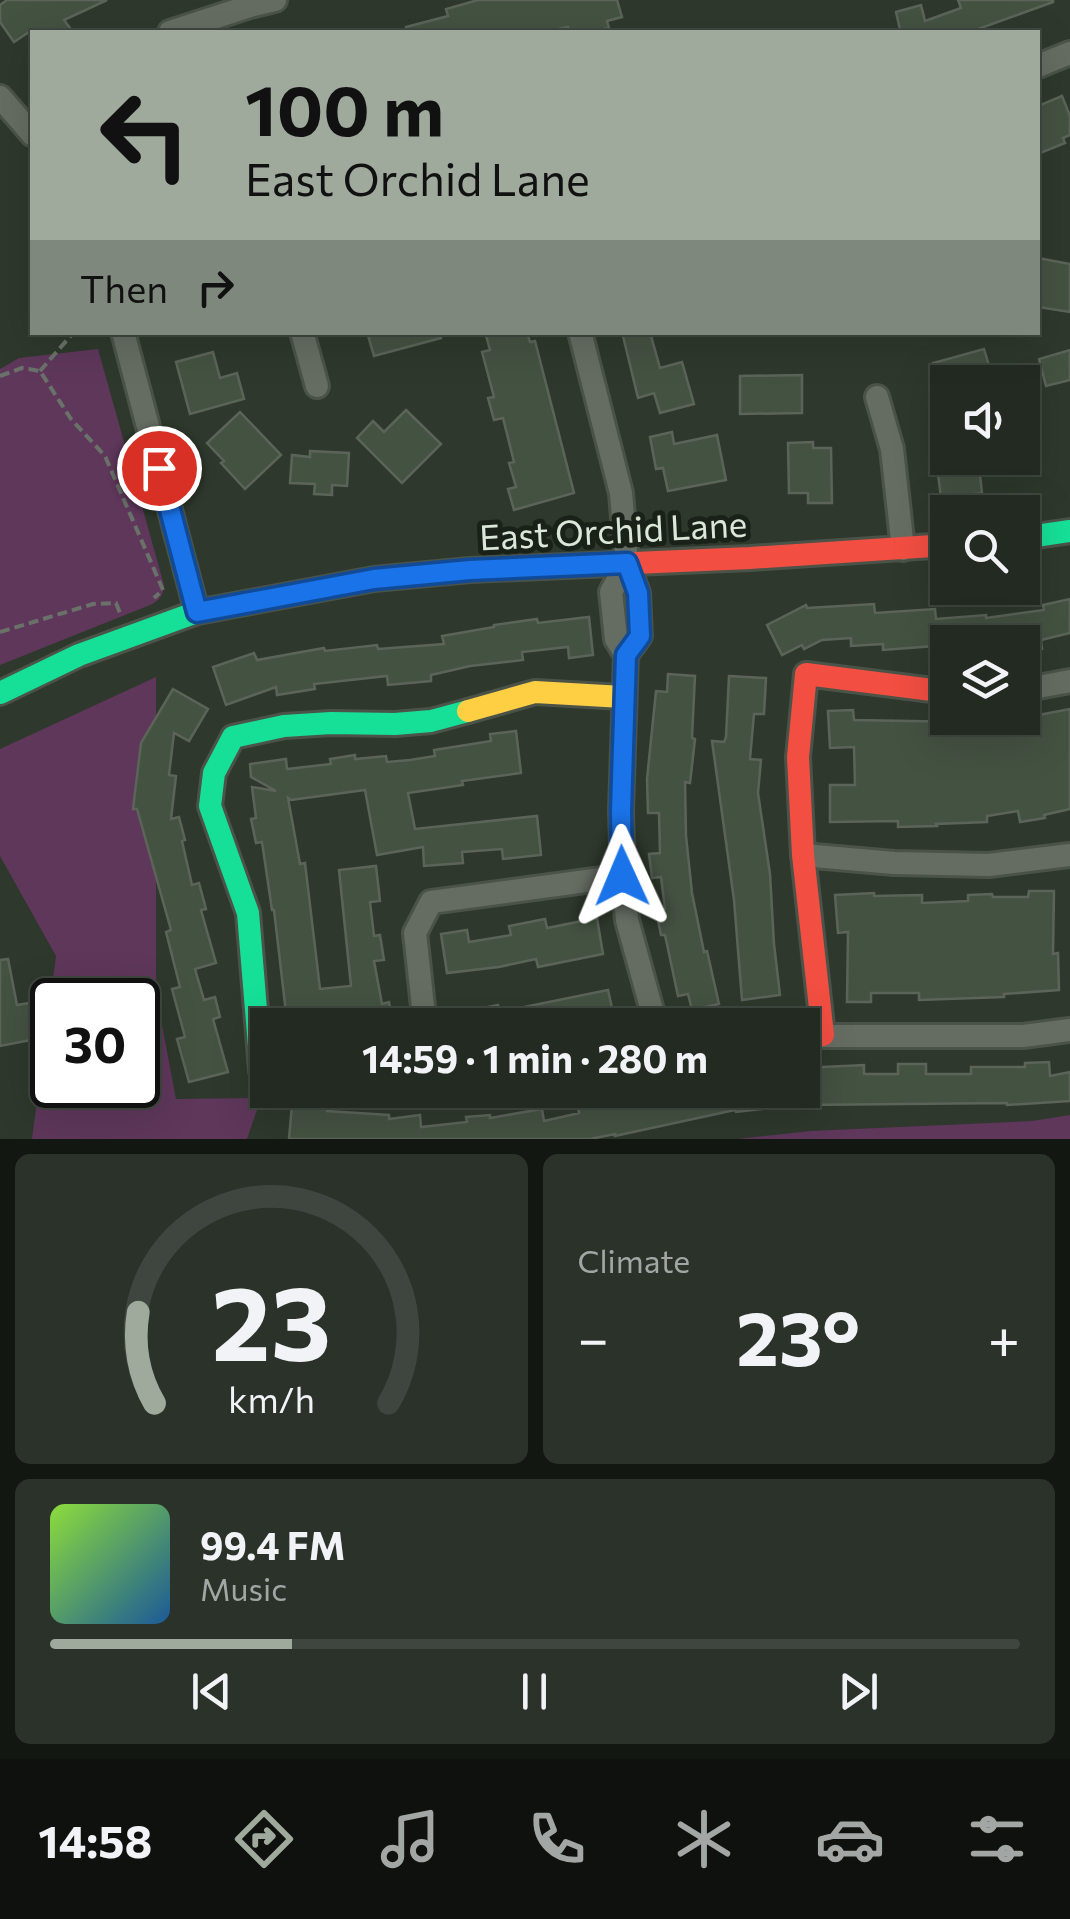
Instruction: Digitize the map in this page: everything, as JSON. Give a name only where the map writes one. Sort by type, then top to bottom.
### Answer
[{"type":"street","points":[[177,30],[276,0]]},
{"type":"street","points":[[1040,65],[1070,53]]},
{"type":"street","points":[[0,98],[30,126]]},
{"type":"street","points":[[124,335],[197,612]]},
{"type":"street","points":[[303,335],[317,386]]},
{"type":"street","points":[[581,335],[621,493],[627,563],[638,593],[640,636],[626,655],[622,876],[628,920],[651,1008]]},
{"type":"street","points":[[877,397],[892,450],[903,549]]},
{"type":"street","points":[[1040,535],[1070,531]]},
{"type":"street","name":"East Orchid Lane","points":[[0,693],[79,655],[197,612],[374,579],[470,570],[930,546]]},
{"type":"street","points":[[811,1008],[798,757],[806,674],[930,690]]},
{"type":"street","points":[[1040,686],[1070,680]]},
{"type":"street","points":[[258,1008],[248,913],[210,806],[214,774],[233,738],[284,726],[431,721],[535,692],[624,697]]},
{"type":"street","points":[[802,856],[989,865],[1070,855]]},
{"type":"street","points":[[423,1008],[415,933],[431,902],[622,876]]},
{"type":"street","points":[[820,1035],[1024,1036],[1070,1030]]},
{"type":"path","points":[[40,372],[71,335]]},
{"type":"path","points":[[0,376],[22,368],[40,372],[70,420],[105,456],[163,590],[150,602]]},
{"type":"path","points":[[0,632],[92,604],[116,604],[120,615]]},
{"type":"shaded area","points":[[98,349],[163,592],[150,605],[0,665],[0,369],[19,358]]},
{"type":"shaded area","points":[[156,677],[156,978],[53,978],[56,956],[0,856],[0,749]]},
{"type":"shaded area","points":[[160,1014],[176,1099],[250,1098],[250,1108],[258,1108],[247,1139],[32,1139],[36,1108],[160,1108]]},
{"type":"shaded area","points":[[1070,1115],[1070,1139],[737,1139],[810,1131],[1032,1121]]},
{"type":"building","points":[[7,0],[107,0],[64,20],[72,30],[30,30],[14,42],[0,22],[0,5]]},
{"type":"building","points":[[478,0],[617,0],[622,17],[607,21],[609,28],[600,30],[406,30],[448,16],[446,9]]},
{"type":"building","points":[[958,0],[1053,0],[976,30],[900,30],[896,12],[921,5],[925,21],[961,8]]},
{"type":"building","points":[[1062,96],[1070,116],[1070,135],[1063,138],[1065,143],[1040,153],[1040,105]]},
{"type":"building","points":[[1040,258],[1070,264],[1070,312],[1040,307]]},
{"type":"building","points":[[368,335],[440,335],[441,338],[374,356]]},
{"type":"building","points":[[486,335],[528,335],[530,342],[535,341],[574,493],[514,510],[508,489],[516,487],[509,463],[514,462],[503,418],[494,420],[488,398],[494,397],[482,352],[490,350]]},
{"type":"building","points":[[623,335],[651,335],[660,368],[682,362],[694,404],[660,413],[654,393],[638,398]]},
{"type":"building","points":[[984,349],[989,365],[934,365]]},
{"type":"building","points":[[1070,350],[1070,380],[1046,386],[1039,359]]},
{"type":"building","points":[[213,352],[220,378],[237,373],[244,399],[190,414],[176,362]]},
{"type":"building","points":[[802,375],[802,413],[740,414],[740,376]]},
{"type":"building","points":[[406,410],[441,444],[402,483],[357,438],[373,421],[384,432]]},
{"type":"building","points":[[240,412],[281,455],[245,489],[207,443]]},
{"type":"building","points":[[672,432],[674,444],[717,435],[726,480],[668,491],[663,468],[656,469],[650,437]]},
{"type":"building","points":[[813,442],[813,448],[831,448],[832,503],[808,503],[808,493],[789,493],[788,443]]},
{"type":"building","points":[[310,451],[349,453],[347,486],[332,485],[332,495],[314,494],[315,484],[290,483],[292,455],[310,457]]},
{"type":"building","points":[[938,475],[980,475],[982,493],[941,495]]},
{"type":"building","points":[[1070,599],[1070,633],[1041,640],[1040,649],[1040,625],[930,625],[930,646],[883,650],[883,644],[851,646],[851,638],[822,640],[782,655],[767,625],[806,605],[807,608],[874,604],[875,613],[935,609],[936,619],[986,618],[1044,610],[1043,605]]},
{"type":"building","points":[[589,617],[593,655],[569,658],[568,647],[522,652],[523,660],[470,666],[431,675],[431,681],[388,685],[387,676],[314,684],[315,689],[277,695],[276,687],[226,705],[213,667],[254,653],[257,660],[324,648],[325,651],[444,644],[442,636],[494,625]]},
{"type":"building","points":[[668,674],[695,676],[695,739],[690,783],[685,782],[686,836],[692,893],[719,1004],[701,1008],[692,1008],[688,994],[678,996],[656,910],[665,909],[661,877],[652,878],[649,854],[660,853],[659,813],[648,813],[647,779],[656,691],[667,692]]},
{"type":"building","points":[[729,676],[766,678],[764,714],[754,714],[750,759],[761,760],[758,793],[770,874],[780,995],[742,1000],[734,900],[712,741],[724,742],[726,737]]},
{"type":"building","points":[[173,689],[208,709],[189,741],[174,733],[169,775],[176,776],[171,819],[179,817],[192,885],[199,883],[206,909],[201,910],[216,963],[195,969],[204,1000],[215,997],[220,1017],[213,1019],[228,1072],[189,1082],[177,1039],[185,1037],[172,989],[180,987],[166,932],[171,930],[137,809],[133,809],[141,743]]},
{"type":"building","points":[[1070,709],[1070,809],[1020,822],[1018,811],[987,816],[987,822],[937,826],[898,827],[898,821],[830,822],[830,785],[855,785],[854,747],[830,748],[828,711],[853,710],[854,720],[930,721],[930,735],[1040,735],[1040,715]]},
{"type":"building","points":[[516,731],[521,773],[408,793],[415,829],[537,816],[541,855],[503,859],[502,849],[462,852],[463,863],[424,866],[423,847],[377,855],[365,790],[288,798],[300,864],[305,863],[320,989],[351,986],[339,870],[376,866],[380,901],[370,902],[374,936],[380,935],[384,960],[374,961],[382,1004],[389,1002],[390,1008],[285,1008],[262,842],[256,843],[251,819],[256,818],[252,787],[276,791],[251,777],[250,764],[286,759],[287,769],[331,764],[330,759],[355,755],[355,759],[386,756],[387,762],[410,760],[435,756],[434,750],[491,741],[490,734]]},
{"type":"building","points":[[1029,891],[1054,891],[1053,954],[1058,953],[1059,990],[1004,997],[919,1000],[919,993],[871,993],[871,1002],[847,1002],[848,932],[838,933],[835,895],[922,895],[922,903],[968,901],[968,895],[1028,897]]},
{"type":"building","points":[[597,918],[603,954],[538,967],[536,959],[447,973],[441,934],[467,930],[469,942],[511,935],[509,926],[545,919],[547,928]]},
{"type":"building","points":[[8,959],[17,1005],[29,1003],[30,1040],[0,1046],[0,960]]},
{"type":"building","points":[[608,990],[612,1008],[519,1008]]},
{"type":"building","points":[[1049,1062],[1050,1076],[1070,1072],[1070,1101],[1007,1105],[820,1105],[820,1067],[864,1065],[864,1074],[898,1074],[898,1064],[926,1064],[926,1074],[971,1074],[971,1067],[1025,1067],[1025,1063]]},
{"type":"building","points":[[292,1108],[389,1115],[389,1119],[420,1115],[421,1127],[467,1122],[466,1117],[490,1118],[542,1109],[544,1121],[579,1113],[578,1108],[770,1108],[735,1110],[590,1139],[289,1139]]},
{"type":"traffic: fast","points":[[1040,535],[1070,531]]},
{"type":"traffic: fast","points":[[0,693],[79,655],[197,612],[374,579],[542,567]]},
{"type":"traffic: fast","points":[[256,1008],[248,913],[210,806],[214,773],[233,737],[284,726],[431,721],[468,711]]},
{"type":"traffic: slow","points":[[468,711],[535,692],[623,697]]},
{"type":"traffic: jam","points":[[542,567],[930,546]]},
{"type":"traffic: jam","points":[[823,1035],[803,855],[798,757],[806,674],[930,690]]},
{"type":"route","points":[[159,468],[197,612],[374,579],[627,563],[638,593],[640,636],[626,655],[622,876]]}]
